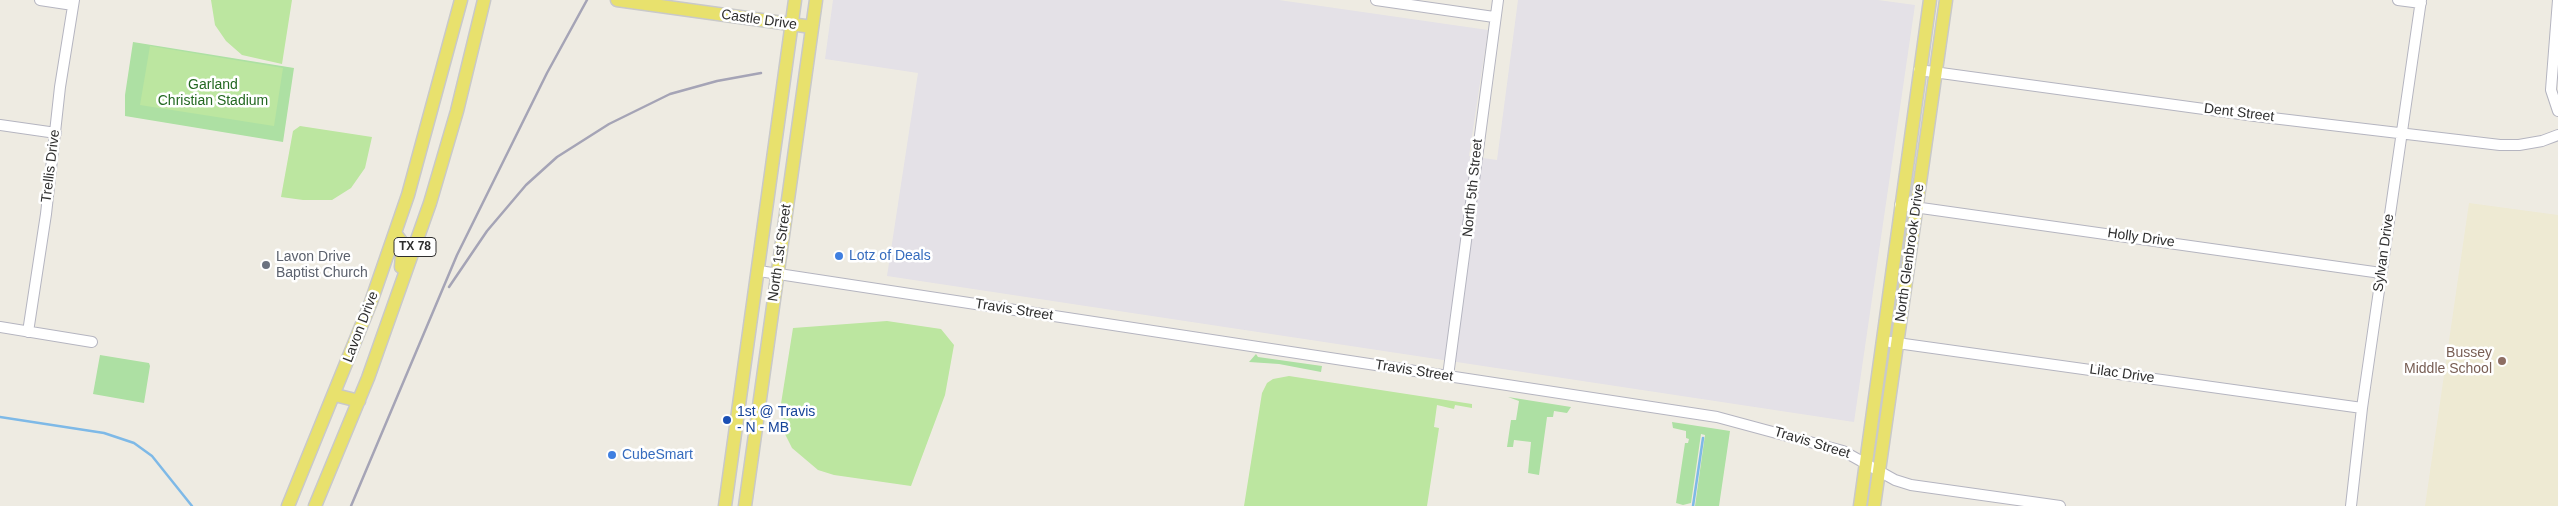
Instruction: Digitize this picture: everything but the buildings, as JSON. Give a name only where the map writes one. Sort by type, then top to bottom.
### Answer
[{"type":"main road","name":"Lavon Drive","points":[[288,506],[335,395],[395,233],[434,106],[461,0]]},
{"type":"main road","name":"Lavon Drive","points":[[315,506],[392,313],[433,194],[457,111],[484,0]]},
{"type":"main road","name":"Castle Drive","points":[[617,0],[812,27]]},
{"type":"main road","name":"North 1st Street","points":[[726,506],[796,0]]},
{"type":"main road","name":"North 1st Street","points":[[745,506],[816,0]]},
{"type":"main road","name":"North Glenbrook Drive","points":[[1860,506],[1881,341],[1930,0]]},
{"type":"main road","name":"North Glenbrook Drive","points":[[1874,506],[1946,0]]},
{"type":"main road","points":[[392,313],[404,252],[402,240],[395,233]]},
{"type":"main road","points":[[763,239],[781,242]]},
{"type":"main road","points":[[335,395],[358,401]]},
{"type":"main road","points":[[740,400],[760,402]]},
{"type":"street","points":[[40,0],[74,3]]},
{"type":"street","points":[[1376,0],[1494,17]]},
{"type":"street","name":"North 5th Street","points":[[1448,376],[1471,215],[1479,133],[1494,17],[1498,0]]},
{"type":"street","points":[[2398,0],[2421,2]]},
{"type":"street","points":[[2558,0],[2551,90],[2558,111]]},
{"type":"street","name":"Sylvan Drive","points":[[2351,506],[2362,408],[2421,2]]},
{"type":"street","name":"Trellis Drive","points":[[28,332],[56,133],[60,87],[74,3]]},
{"type":"street","name":"Dent Street","points":[[1919,70],[2245,114],[2519,146],[2542,142],[2558,135]]},
{"type":"street","points":[[0,125],[56,133]]},
{"type":"street","name":"Holly Drive","points":[[1900,205],[2381,272]]},
{"type":"street","name":"Travis Street","points":[[758,271],[1725,418],[1827,446],[1866,462],[1879,472],[1911,485],[2060,506]]},
{"type":"street","points":[[0,328],[92,342]]},
{"type":"street","name":"Lilac Drive","points":[[1881,341],[2362,408]]},
{"type":"shaded area","points":[[833,0],[1279,0],[1488,30],[1469,156],[1497,160],[1518,0],[1878,0],[1915,5],[1854,422],[887,276],[918,73],[825,59]]},
{"type":"shaded area","name":"Bussey Middle School","points":[[2469,203],[2558,215],[2558,506],[2425,506]]},
{"type":"green space","points":[[211,0],[292,0],[282,64],[242,55],[226,41],[215,25]]},
{"type":"green space","name":"Garland Christian Stadium","points":[[133,42],[294,68],[283,142],[125,116],[125,95]]},
{"type":"green space","name":"Garland Christian Stadium","points":[[150,46],[283,68],[274,126],[140,105]]},
{"type":"green space","points":[[300,126],[372,137],[365,168],[351,188],[332,200],[303,200],[281,197],[293,131]]},
{"type":"green space","points":[[887,321],[941,329],[954,345],[945,395],[911,486],[834,475],[818,470],[792,448],[783,430],[780,410],[793,328]]},
{"type":"green space","points":[[1256,354],[1258,357],[1322,366],[1321,372],[1279,364],[1249,362]]},
{"type":"green space","points":[[100,355],[149,363],[144,403],[93,394]]},
{"type":"green space","points":[[1289,376],[1472,404],[1472,408],[1455,405],[1454,409],[1437,405],[1434,427],[1439,428],[1427,506],[1244,506],[1262,393],[1267,383],[1273,379]]},
{"type":"green space","points":[[1508,397],[1571,407],[1567,413],[1554,411],[1553,417],[1547,417],[1539,475],[1528,473],[1531,442],[1514,440],[1513,447],[1507,447],[1511,420],[1516,420],[1519,401]]},
{"type":"green space","points":[[1672,422],[1730,431],[1719,506],[1695,506],[1705,435],[1701,434],[1691,503],[1683,505],[1676,503],[1685,443],[1688,443],[1689,439],[1686,438],[1686,431],[1673,428]]},
{"type":"waterway","points":[[0,417],[104,433],[134,443],[152,456],[192,506]]},
{"type":"waterway","points":[[1693,506],[1703,438]]},
{"type":"railway","points":[[351,506],[457,255],[547,73],[587,0]]},
{"type":"railway","points":[[449,287],[487,231],[526,185],[557,157],[609,124],[670,94],[717,81],[761,73]]},
{"type":"place","name":"Lotz of Deals","points":[[839,256]]},
{"type":"place","name":"Lavon Drive Baptist Church","points":[[266,265]]},
{"type":"place","name":"Bussey Middle School","points":[[2502,361]]},
{"type":"place","name":"1st @ Travis - N - MB","points":[[727,420]]},
{"type":"place","name":"CubeSmart","points":[[612,455]]}]
